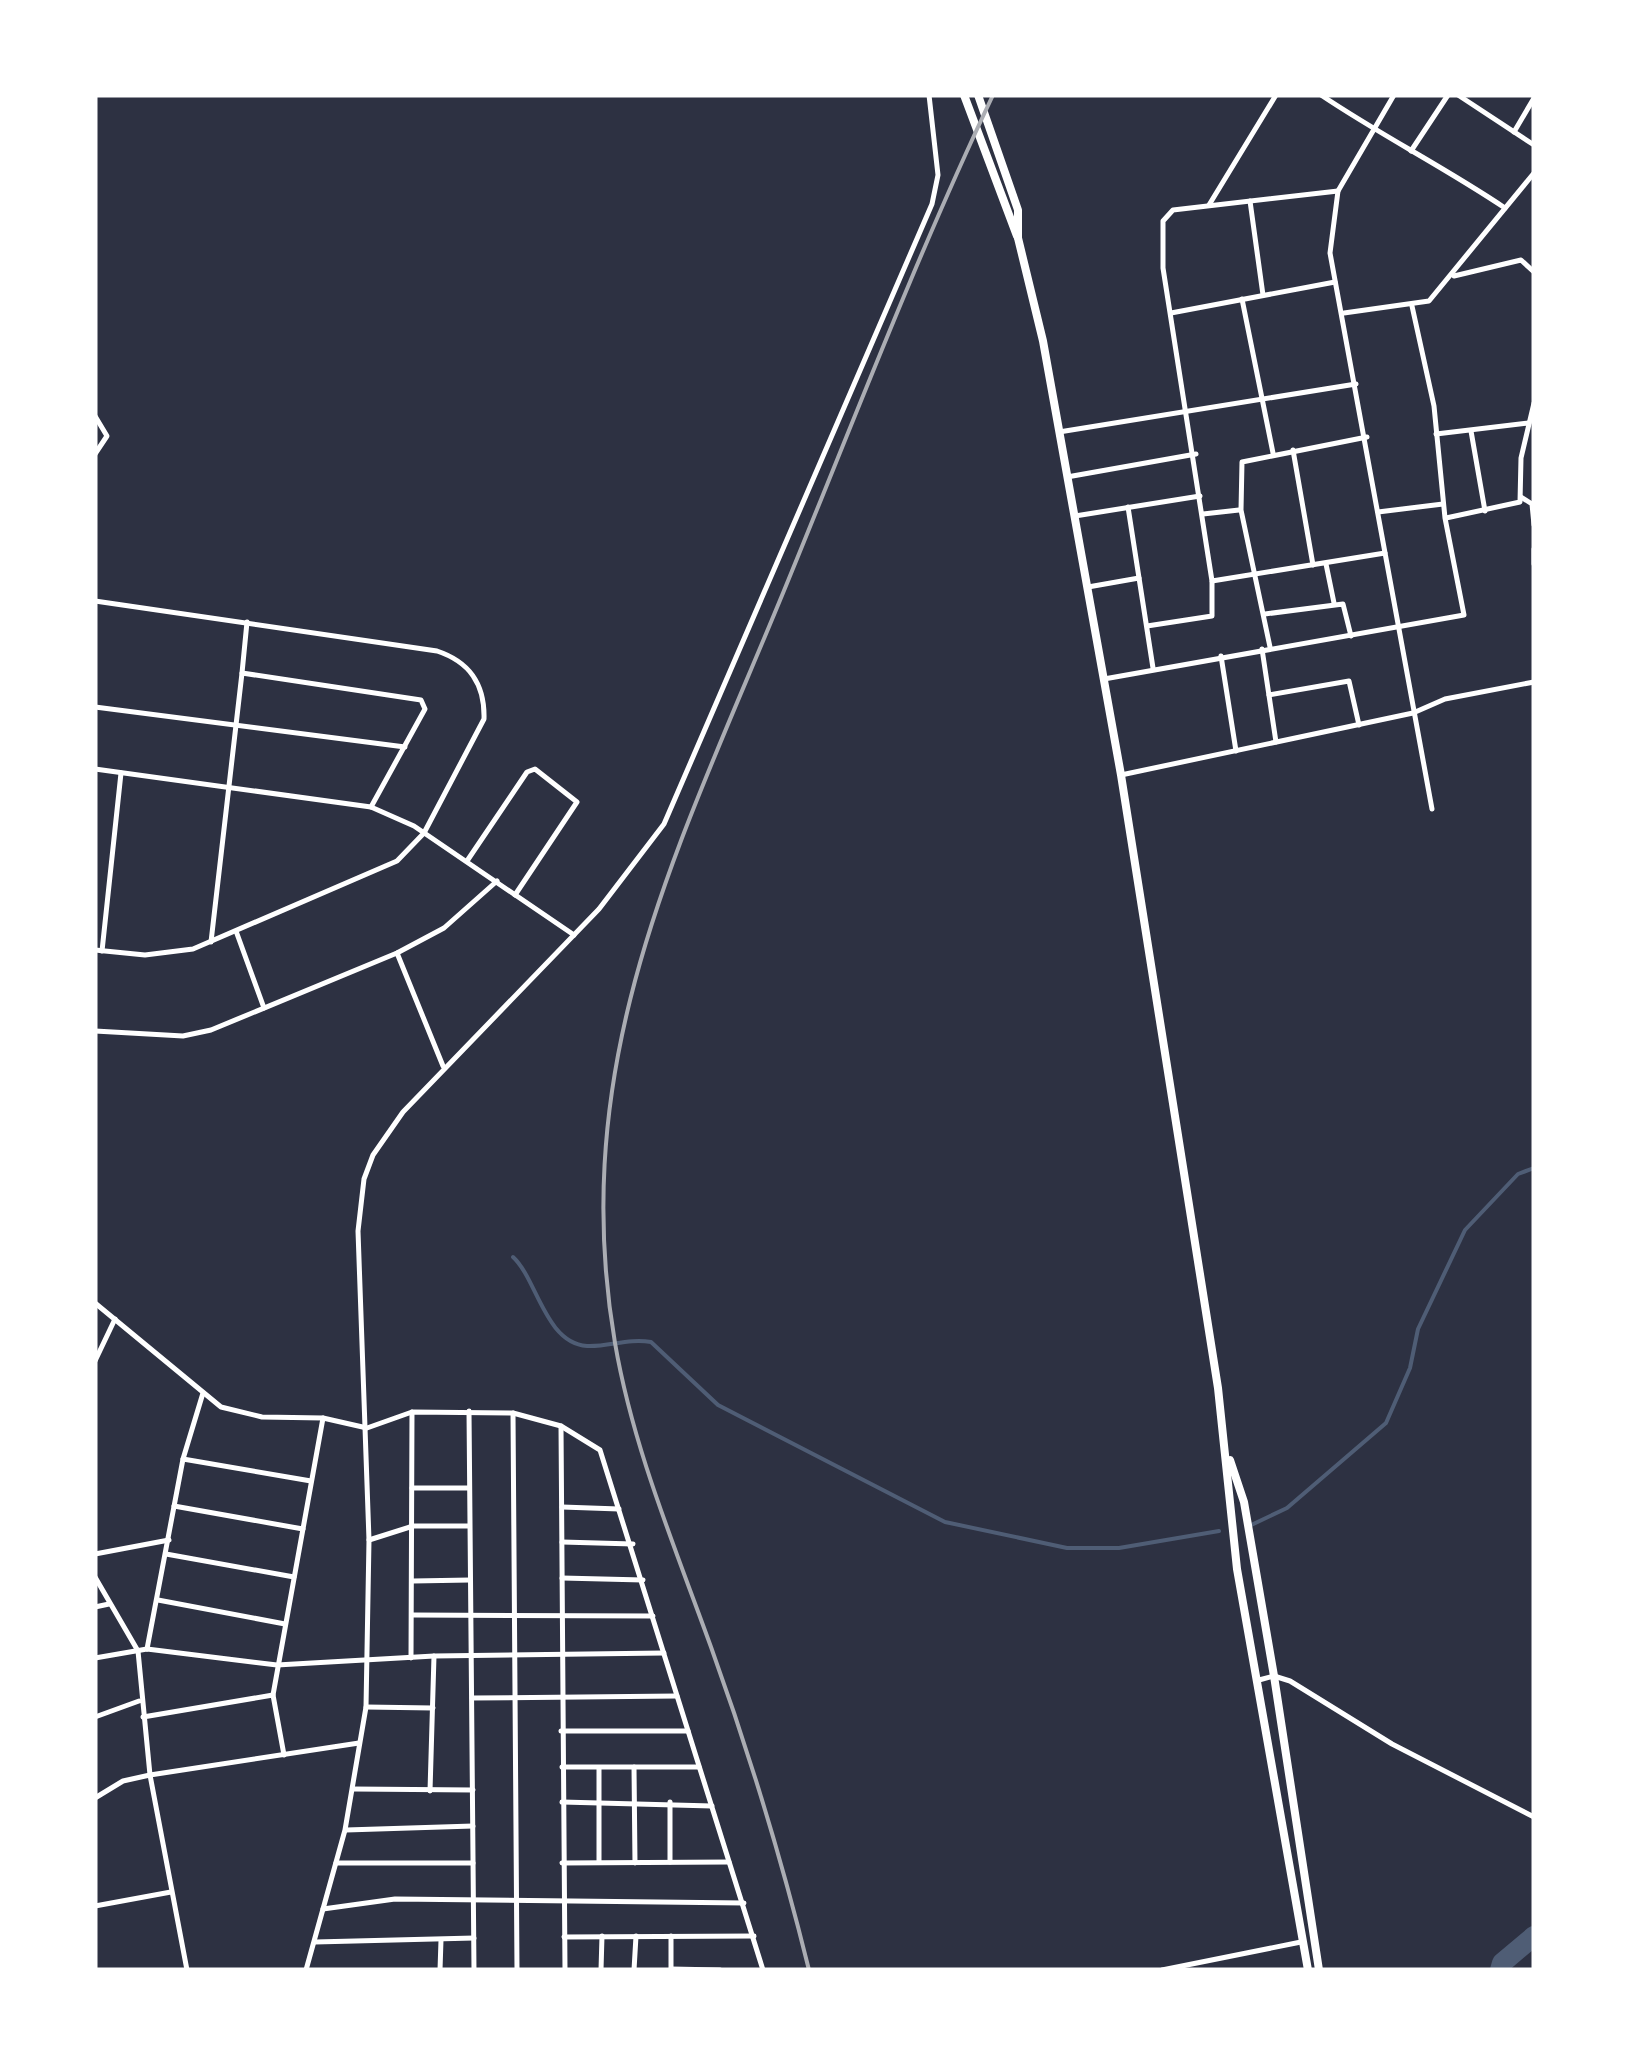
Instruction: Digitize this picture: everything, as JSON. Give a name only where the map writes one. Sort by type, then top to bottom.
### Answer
[{"type":"highway","points":[[964,95],[1018,238],[1059,432],[1084,588],[1121,774],[1227,1451],[1237,1568],[1308,1970]]},
{"type":"highway","points":[[978,95],[1018,210],[1018,238]]},
{"type":"highway","points":[[1227,1451],[1244,1502],[1318,1970]]},
{"type":"highway","points":[[1288,1844],[1299,1842]]},
{"type":"street","points":[[306,1970],[345,1830],[366,1707],[369,1540],[358,1230],[364,1179],[386,1133],[443,1067],[574,935],[632,869],[664,824],[932,204],[938,175],[928,95]]},
{"type":"street","points":[[1209,205],[1276,95]]},
{"type":"street","points":[[1320,95],[1410,152],[1428,156],[1505,208]]},
{"type":"street","points":[[1394,95],[1338,191],[1330,234],[1432,809]]},
{"type":"street","points":[[1410,152],[1448,95]]},
{"type":"street","points":[[1458,95],[1534,145]]},
{"type":"street","points":[[1514,132],[1534,98]]},
{"type":"street","points":[[1344,313],[1429,301],[1534,172]]},
{"type":"street","points":[[1146,626],[1212,616],[1212,581],[1196,454],[1162,253],[1163,222],[1174,210],[1338,191]]},
{"type":"street","points":[[1250,200],[1263,295]]},
{"type":"street","points":[[1452,277],[1522,260],[1534,272]]},
{"type":"street","points":[[1171,313],[1336,282]]},
{"type":"street","points":[[1242,299],[1272,453]]},
{"type":"street","points":[[1102,680],[1221,656],[1458,619],[1466,612],[1445,518],[1436,434],[1412,306]]},
{"type":"street","points":[[1059,432],[1356,384]]},
{"type":"street","points":[[1445,518],[1515,506],[1521,498],[1534,403]]},
{"type":"street","points":[[95,416],[107,436],[95,454]]},
{"type":"street","points":[[1436,434],[1529,422]]},
{"type":"street","points":[[1471,431],[1486,511]]},
{"type":"street","points":[[1270,648],[1241,510],[1242,462],[1367,437]]},
{"type":"street","points":[[1293,450],[1313,565]]},
{"type":"street","points":[[1067,477],[1196,454]]},
{"type":"street","points":[[1073,516],[1200,496]]},
{"type":"street","points":[[1521,498],[1532,504],[1534,525]]},
{"type":"street","points":[[1378,512],[1443,504]]},
{"type":"street","points":[[1128,508],[1153,668]]},
{"type":"street","points":[[1202,514],[1241,510]]},
{"type":"street","points":[[1534,549],[1534,564]]},
{"type":"street","points":[[1212,581],[1385,553]]},
{"type":"street","points":[[1326,564],[1334,603]]},
{"type":"street","points":[[1084,588],[1139,578]]},
{"type":"street","points":[[95,601],[437,651],[454,657],[474,674],[484,702],[484,719],[424,833],[408,852],[378,872],[211,942],[170,954],[99,951],[120,772]]},
{"type":"street","points":[[1265,614],[1334,603],[1344,605],[1351,636]]},
{"type":"street","points":[[211,942],[232,786],[234,726],[247,622]]},
{"type":"street","points":[[1262,649],[1276,742]]},
{"type":"street","points":[[1221,656],[1236,751]]},
{"type":"street","points":[[242,672],[421,700],[425,709],[371,807]]},
{"type":"street","points":[[1269,695],[1348,681],[1359,725]]},
{"type":"street","points":[[1121,774],[1413,713],[1445,700],[1534,682]]},
{"type":"street","points":[[95,706],[405,747]]},
{"type":"street","points":[[467,861],[526,772],[536,768],[577,802],[515,895]]},
{"type":"street","points":[[95,769],[371,807],[424,833],[574,935]]},
{"type":"street","points":[[95,1031],[183,1036],[210,1030],[396,953],[444,928],[497,880]]},
{"type":"street","points":[[236,931],[264,1008]]},
{"type":"street","points":[[396,953],[443,1067]]},
{"type":"street","points":[[95,1303],[203,1393],[237,1413],[323,1418],[367,1428],[412,1412],[513,1412],[560,1426],[600,1450],[633,1544],[762,1970]]},
{"type":"street","points":[[95,1361],[115,1319]]},
{"type":"street","points":[[147,1648],[183,1459],[203,1393]]},
{"type":"street","points":[[469,1411],[474,1970]]},
{"type":"street","points":[[412,1412],[412,1658]]},
{"type":"street","points":[[513,1412],[516,1970]]},
{"type":"street","points":[[284,1755],[273,1694],[323,1418]]},
{"type":"street","points":[[560,1426],[564,1970]]},
{"type":"street","points":[[183,1459],[311,1482]]},
{"type":"street","points":[[412,1488],[470,1488]]},
{"type":"street","points":[[174,1506],[303,1529]]},
{"type":"street","points":[[562,1507],[620,1509]]},
{"type":"street","points":[[369,1540],[413,1526],[470,1526]]},
{"type":"street","points":[[95,1554],[169,1540]]},
{"type":"street","points":[[562,1542],[633,1544]]},
{"type":"street","points":[[166,1554],[294,1577]]},
{"type":"street","points":[[95,1577],[138,1651],[150,1775],[187,1970]]},
{"type":"street","points":[[562,1578],[643,1580]]},
{"type":"street","points":[[412,1581],[471,1580]]},
{"type":"street","points":[[158,1600],[285,1624]]},
{"type":"street","points":[[95,1608],[109,1604]]},
{"type":"street","points":[[412,1614],[654,1616]]},
{"type":"street","points":[[95,1658],[147,1648],[277,1665],[434,1656],[664,1653]]},
{"type":"street","points":[[430,1791],[434,1656]]},
{"type":"street","points":[[1259,1680],[1274,1676],[1312,1693],[1392,1744],[1534,1817]]},
{"type":"street","points":[[142,1717],[273,1694]]},
{"type":"street","points":[[472,1698],[677,1696]]},
{"type":"street","points":[[95,1717],[140,1701]]},
{"type":"street","points":[[366,1707],[433,1708]]},
{"type":"street","points":[[562,1731],[689,1732]]},
{"type":"street","points":[[95,1798],[123,1782],[150,1775],[359,1743]]},
{"type":"street","points":[[562,1767],[699,1767]]},
{"type":"street","points":[[634,1767],[636,1862]]},
{"type":"street","points":[[598,1862],[599,1768]]},
{"type":"street","points":[[354,1789],[472,1790]]},
{"type":"street","points":[[562,1802],[712,1806]]},
{"type":"street","points":[[670,1802],[670,1862]]},
{"type":"street","points":[[345,1830],[473,1826]]},
{"type":"street","points":[[562,1863],[730,1862]]},
{"type":"street","points":[[336,1863],[473,1863]]},
{"type":"street","points":[[95,1906],[172,1892]]},
{"type":"street","points":[[321,1909],[395,1899],[744,1903]]},
{"type":"street","points":[[601,1970],[602,1936]]},
{"type":"street","points":[[634,1970],[636,1936]]},
{"type":"street","points":[[671,1936],[671,1970],[720,1970]]},
{"type":"street","points":[[564,1937],[754,1936]]},
{"type":"street","points":[[314,1942],[474,1938]]},
{"type":"street","points":[[440,1970],[441,1940]]},
{"type":"street","points":[[1162,1970],[1304,1942]]},
{"type":"waterway","points":[[1249,1526],[1287,1508],[1386,1423],[1410,1368],[1418,1329],[1465,1230],[1518,1174],[1534,1168]]},
{"type":"waterway","points":[[513,1257],[551,1322],[573,1342],[587,1346],[651,1342],[718,1405],[945,1522],[1067,1548],[1119,1548],[1219,1531]]},
{"type":"waterway","points":[[1500,1970],[1502,1963],[1534,1936]]},
{"type":"railway","points":[[809,1970],[752,1767],[656,1497],[623,1382],[604,1237],[607,1136],[621,1039],[645,946],[676,853],[914,272],[993,95]]}]
